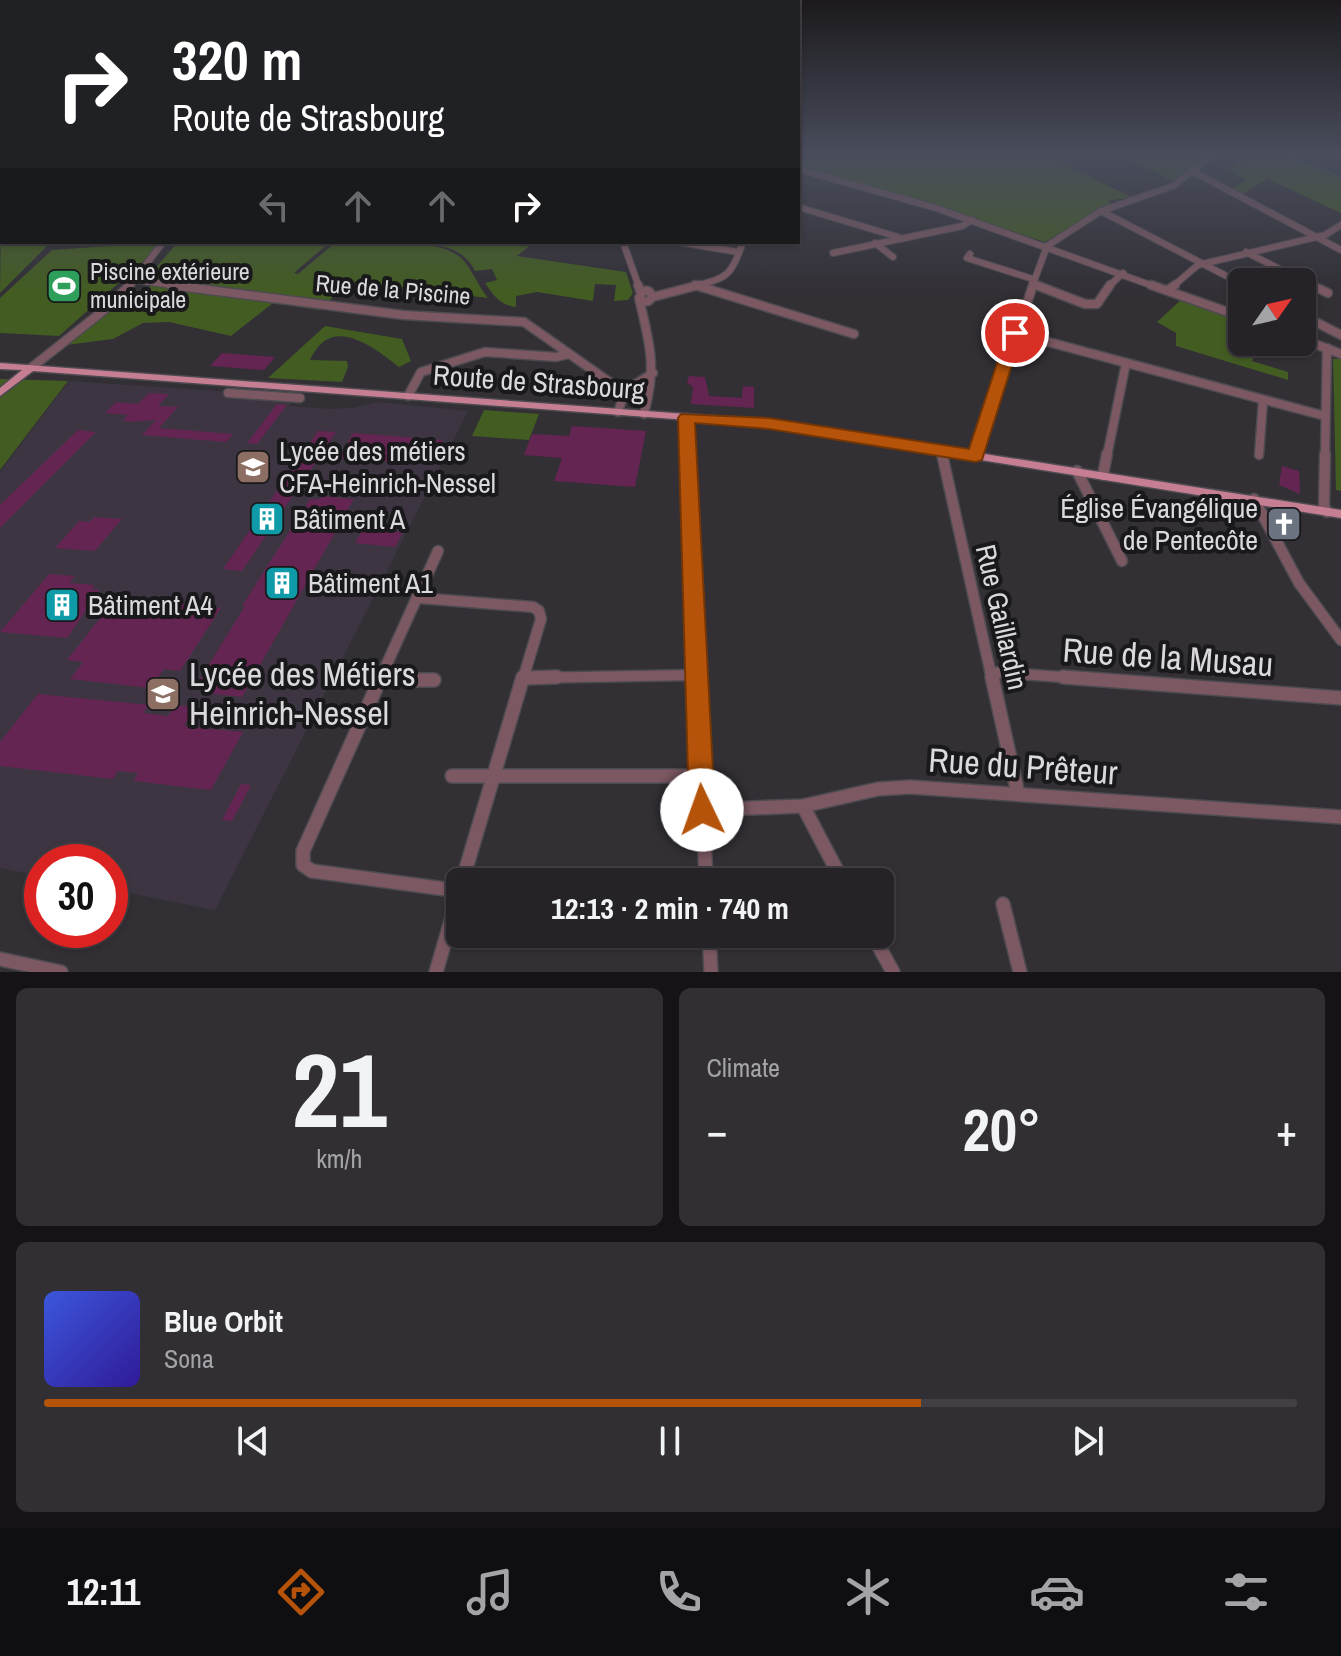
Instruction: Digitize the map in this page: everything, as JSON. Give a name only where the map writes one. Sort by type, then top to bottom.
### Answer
[{"type":"main road","name":"Route de Strasbourg","points":[[0,368],[780,425],[1341,514]]},
{"type":"main road","points":[[0,393],[29,370]]},
{"type":"street","points":[[908,201],[972,220],[1228,312]]},
{"type":"street","points":[[976,456],[1032,281],[1047,246],[1101,211],[1130,201]]},
{"type":"street","points":[[1251,201],[1341,250]]},
{"type":"street","points":[[800,208],[900,238]]},
{"type":"street","points":[[1101,211],[1228,277]]},
{"type":"street","points":[[833,253],[962,226],[972,220]]},
{"type":"street","points":[[1168,290],[1202,263],[1325,235],[1341,225]]},
{"type":"street","points":[[876,231],[887,240]]},
{"type":"street","points":[[875,243],[893,257]]},
{"type":"street","points":[[29,370],[84,328],[136,280],[158,255],[162,244]]},
{"type":"street","points":[[624,244],[635,282],[646,295],[646,319],[652,344],[653,373],[644,414]]},
{"type":"street","points":[[691,244],[738,252]]},
{"type":"street","points":[[646,295],[730,274],[742,244]]},
{"type":"street","points":[[1246,252],[1328,293]]},
{"type":"street","points":[[970,254],[967,258],[1085,304],[1101,302],[1103,291],[1123,273]]},
{"type":"street","name":"Rue de la Piscine","points":[[136,280],[403,315],[524,322],[625,391],[647,398]]},
{"type":"street","points":[[698,284],[718,294],[854,334]]},
{"type":"street","points":[[1316,322],[1341,335]]},
{"type":"street","points":[[1015,333],[1325,416]]},
{"type":"street","points":[[1316,344],[1341,354]]},
{"type":"street","points":[[1327,348],[1327,512]]},
{"type":"street","points":[[408,396],[421,372],[485,352],[556,357],[569,354]]},
{"type":"street","points":[[1103,475],[1126,363]]},
{"type":"street","points":[[618,412],[625,391],[653,373]]},
{"type":"street","points":[[228,393],[300,398]]},
{"type":"street","points":[[1259,455],[1263,400]]},
{"type":"street","points":[[687,418],[705,868]]},
{"type":"street","name":"Rue Gaillardin","points":[[941,450],[1018,794]]},
{"type":"street","points":[[1077,471],[1122,561]]},
{"type":"street","points":[[1254,499],[1299,583],[1341,640]]},
{"type":"street","points":[[438,551],[383,680],[303,851],[303,865],[312,871],[446,889]]},
{"type":"street","points":[[419,598],[533,607],[539,611],[541,619],[466,868]]},
{"type":"street","name":"Rue de la Musau","points":[[990,672],[1341,698]]},
{"type":"street","points":[[523,678],[697,675]]},
{"type":"street","points":[[383,680],[434,680]]},
{"type":"street","points":[[452,776],[701,776]]},
{"type":"street","name":"Rue du Prêteur","points":[[702,810],[803,806],[878,789],[910,787],[1341,817]]},
{"type":"street","points":[[803,806],[836,868]]},
{"type":"street","points":[[1003,904],[1020,972]]},
{"type":"street","points":[[436,972],[446,938]]},
{"type":"street","points":[[710,948],[711,972]]},
{"type":"street","points":[[880,948],[893,972]]},
{"type":"street","points":[[0,959],[61,972]]},
{"type":"shaded area","name":"Lycée des Métiers Heinrich-Nessel","points":[[69,381],[293,399],[290,406],[329,409],[353,408],[377,402],[468,411],[215,910],[128,893],[128,844],[24,844],[24,873],[0,868],[0,472]]},
{"type":"green space","points":[[921,201],[1111,203],[1045,242]]},
{"type":"green space","points":[[1316,201],[1341,201],[1341,213]]},
{"type":"green space","points":[[1,244],[49,244],[0,293]]},
{"type":"green space","name":"Piscine extérieure municipale","points":[[153,244],[156,250],[59,336],[0,333],[0,298],[52,250]]},
{"type":"green space","points":[[176,244],[328,244],[294,273],[298,274],[334,244],[422,244],[440,247],[464,261],[488,298],[350,281],[319,310],[273,303],[231,336],[169,322],[143,323],[113,339],[66,345],[130,293],[146,290],[156,281],[148,277]]},
{"type":"green space","points":[[427,244],[532,244],[517,256],[626,272],[633,293],[628,300],[614,301],[616,285],[595,284],[593,301],[537,292],[516,296],[516,307],[506,305],[485,283],[497,280],[492,269],[475,271],[458,252]]},
{"type":"green space","points":[[1183,298],[1228,315],[1228,356],[1254,356],[1252,361],[1288,372],[1288,380],[1176,346],[1176,333],[1157,322]]},
{"type":"green space","points":[[325,326],[402,339],[411,361],[399,367],[364,343],[340,336],[319,346],[310,360],[347,361],[342,382],[268,378]]},
{"type":"green space","points":[[1333,359],[1341,359],[1341,491],[1336,490]]},
{"type":"green space","points":[[0,379],[68,381],[0,470]]},
{"type":"green space","points":[[484,410],[539,414],[529,440],[472,436]]},
{"type":"building","points":[[222,353],[275,357],[264,370],[210,366]]},
{"type":"building","points":[[689,376],[705,377],[709,396],[742,398],[743,386],[754,387],[754,408],[691,404],[693,387],[687,383]]},
{"type":"building","points":[[149,393],[169,394],[158,406],[178,407],[159,428],[233,434],[226,442],[142,435],[156,420],[129,422],[123,420],[128,415],[105,413],[116,402],[138,404]]},
{"type":"building","points":[[277,404],[287,405],[257,444],[247,443]]},
{"type":"building","points":[[572,426],[646,431],[635,487],[554,481],[562,458],[524,455],[532,434],[569,436]]},
{"type":"building","points":[[78,430],[96,432],[0,528],[0,505]]},
{"type":"building","name":"Bâtiment A","points":[[318,431],[336,432],[242,571],[223,569]]},
{"type":"building","points":[[353,433],[443,440],[441,445],[445,447],[441,456],[412,453],[406,463],[339,458]]},
{"type":"building","points":[[1282,466],[1299,471],[1300,494],[1279,485]]},
{"type":"building","name":"Bâtiment A1","points":[[322,496],[354,499],[242,697],[203,693],[206,688],[195,687],[245,606],[242,606],[310,499],[320,499]]},
{"type":"building","name":"Église Évangélique de Pentecôte","points":[[1270,512],[1286,513],[1299,536],[1282,534]]},
{"type":"building","points":[[95,517],[122,519],[95,551],[55,548],[79,521],[89,522]]},
{"type":"building","points":[[363,529],[403,532],[395,547],[355,543]]},
{"type":"building","name":"Bâtiment A4","points":[[49,574],[75,576],[69,583],[95,585],[92,589],[100,590],[67,638],[0,632]]},
{"type":"building","points":[[131,597],[221,608],[180,671],[164,669],[151,688],[70,679],[83,662],[67,660],[116,598]]},
{"type":"building","points":[[38,694],[149,705],[143,713],[168,716],[175,705],[196,707],[184,726],[243,732],[211,790],[133,781],[138,773],[118,771],[113,779],[0,766],[0,742]]},
{"type":"building","points":[[241,784],[251,785],[232,821],[222,820]]},
{"type":"place","name":"Piscine extérieure municipale","points":[[64,286]]},
{"type":"place","name":"Lycée des métiers CFA-Heinrich-Nessel","points":[[253,467]]},
{"type":"place","name":"Bâtiment A","points":[[267,519]]},
{"type":"place","name":"Église Évangélique de Pentecôte","points":[[1284,524]]},
{"type":"place","name":"Bâtiment A1","points":[[282,583]]},
{"type":"place","name":"Bâtiment A4","points":[[62,605]]},
{"type":"place","name":"Lycée des Métiers Heinrich-Nessel","points":[[163,694]]},
{"type":"route","points":[[702,810],[687,418],[769,423],[976,456],[1015,333]]}]
